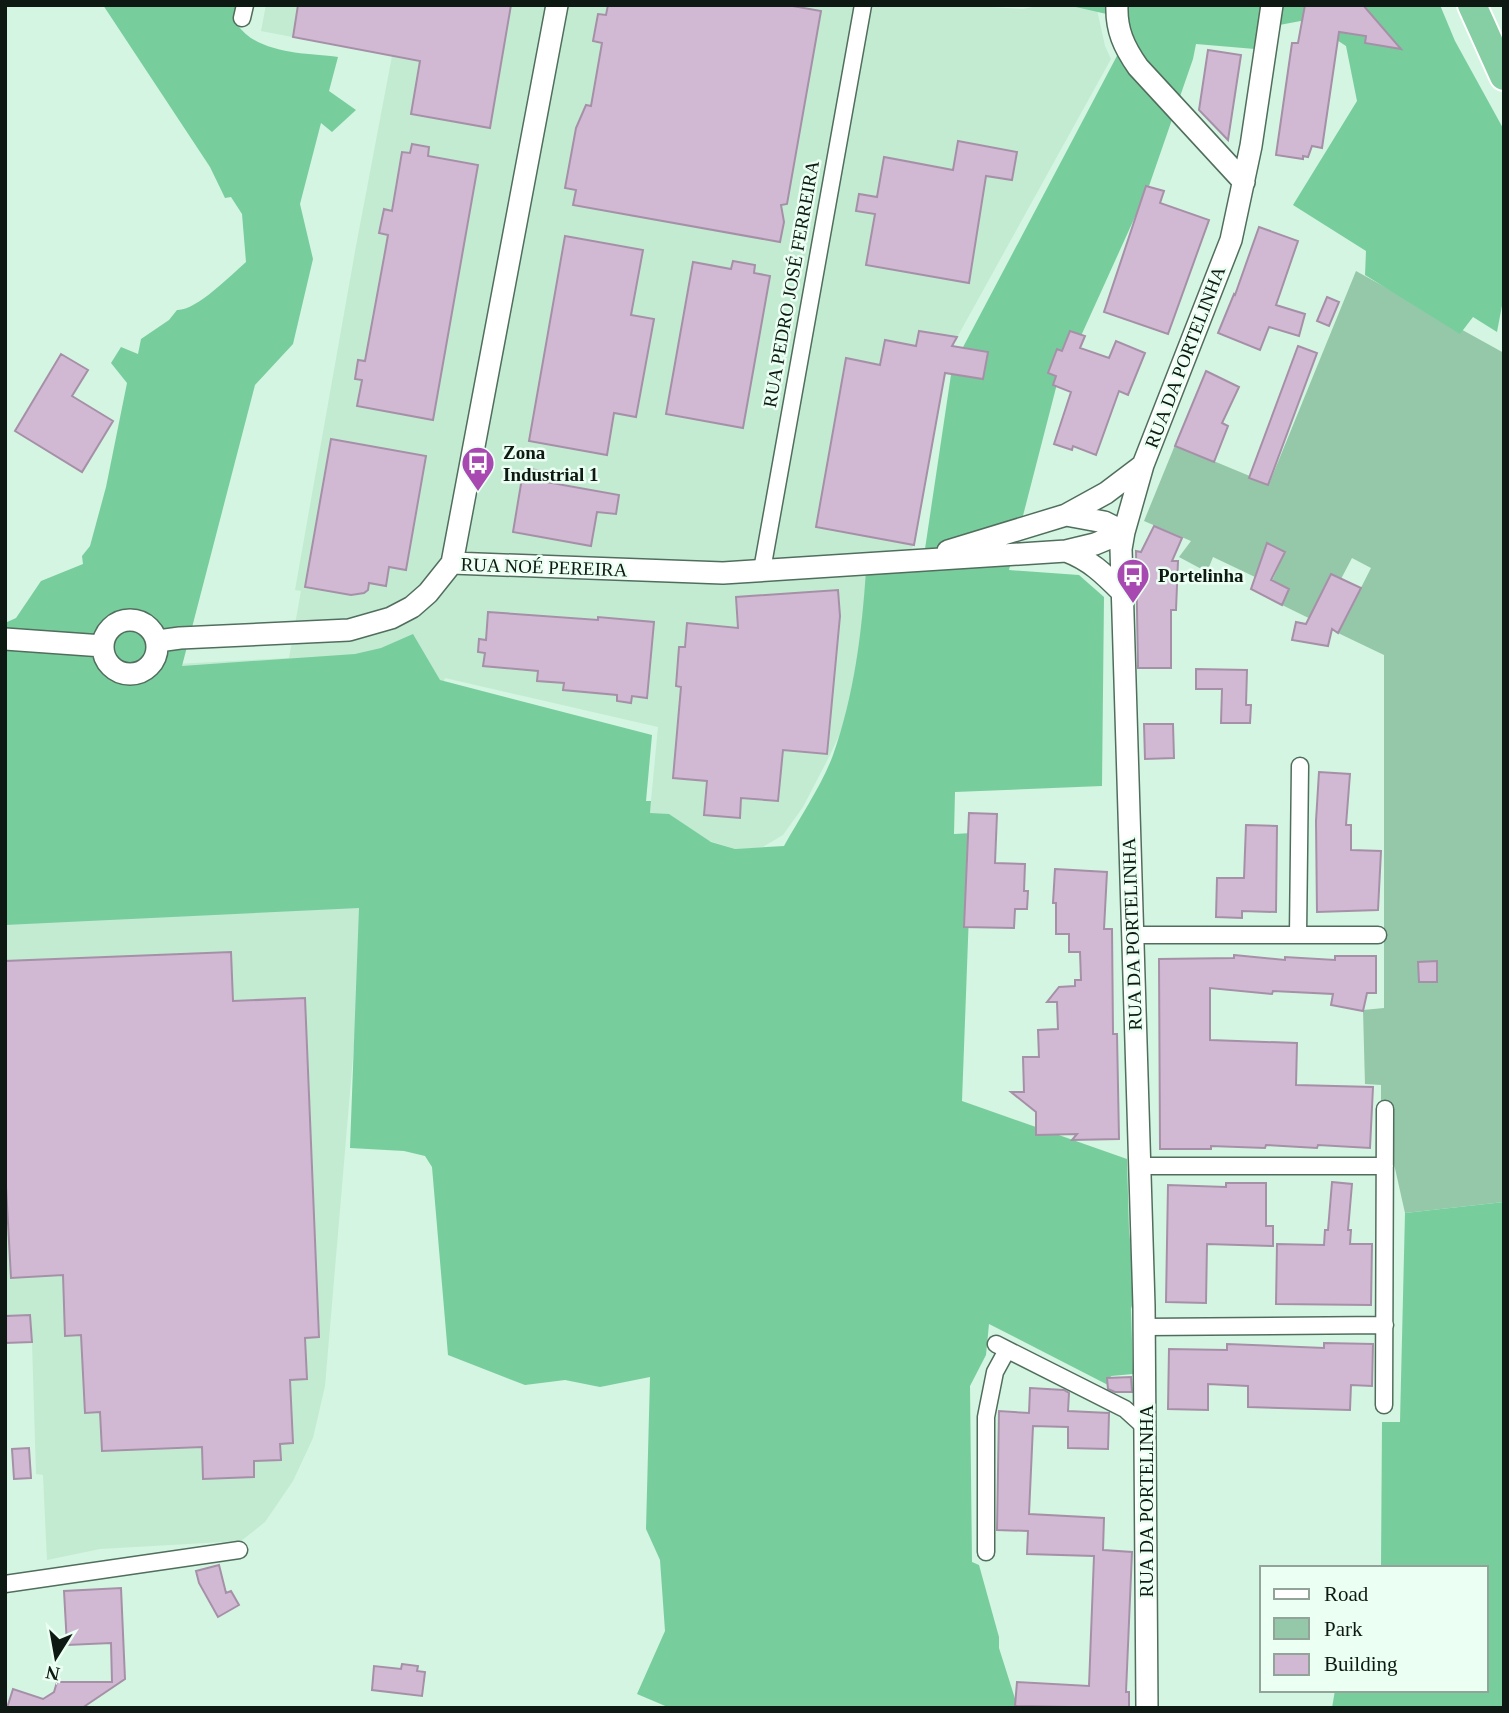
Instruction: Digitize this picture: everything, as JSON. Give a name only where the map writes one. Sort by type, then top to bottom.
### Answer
[{"type":"highway","points":[[1472,5],[1504,76]]},
{"type":"street","points":[[452,563],[557,5]]},
{"type":"street","name":"RUA PEDRO JOSÉ FERREIRA","points":[[762,570],[863,5]]},
{"type":"street","points":[[1117,5],[1116,22],[1123,46],[1138,67],[1244,181]]},
{"type":"street","name":"RUA DA PORTELINHA","points":[[1147,1708],[1145,1327],[1122,592],[1124,532],[1143,465],[1231,240],[1244,181],[1272,5]]},
{"type":"street","name":"RUA NOÉ PEREIRA","points":[[913,561],[1066,515],[1106,493],[1143,465]]},
{"type":"street","name":"RUA NOÉ PEREIRA","points":[[1066,515],[1104,522],[1124,532]]},
{"type":"street","name":"RUA NOÉ PEREIRA","points":[[158,641],[349,630],[391,618],[412,607],[428,593],[452,563],[678,573],[762,570],[1066,551],[1095,544],[1124,532]]},
{"type":"street","points":[[1066,551],[1097,566],[1122,592]]},
{"type":"street","points":[[132,619],[149,626],[158,641],[155,659],[142,672],[133,674],[115,670],[108,664],[103,646],[109,629],[115,624],[132,619]]},
{"type":"street","points":[[5,639],[103,646]]},
{"type":"street","points":[[1298,935],[1300,766]]},
{"type":"street","points":[[1132,935],[1378,935]]},
{"type":"street","points":[[1384,1405],[1385,1109]]},
{"type":"street","points":[[1139,1166],[1385,1166]]},
{"type":"street","points":[[1145,1327],[1385,1325]]},
{"type":"street","points":[[986,1552],[986,1417],[1002,1347],[1125,1409],[1146,1428]]},
{"type":"street","points":[[5,1584],[239,1550]]},
{"type":"shaded area","points":[[266,5],[960,5],[1023,9],[1043,5],[1096,5],[1105,46],[1111,59],[949,352],[914,545],[884,584],[848,716],[803,807],[783,835],[761,848],[735,849],[649,822],[658,727],[445,678],[366,904],[325,1386],[313,1438],[293,1481],[265,1522],[241,1541],[100,1549],[47,1560],[43,1475],[36,1474],[32,1342],[5,1343],[5,658],[176,664],[289,658],[301,591],[295,590],[392,56],[261,31]]},
{"type":"green space","points":[[103,5],[240,5],[237,24],[256,41],[296,53],[338,57],[329,91],[356,110],[332,132],[321,123],[300,204],[313,259],[293,344],[255,385],[182,666],[355,654],[381,648],[413,634],[440,680],[652,735],[646,801],[651,801],[650,813],[669,814],[711,842],[735,849],[784,846],[829,766],[852,687],[866,570],[922,569],[952,368],[1119,52],[1111,15],[1067,5],[1440,5],[1455,41],[1504,130],[1504,295],[1497,332],[1473,317],[1460,334],[1365,275],[1366,251],[1293,205],[1357,101],[1346,46],[1306,20],[1258,29],[1255,49],[1196,44],[1149,186],[1071,358],[1058,380],[1009,570],[1079,575],[1104,597],[1102,786],[955,792],[954,834],[972,833],[962,1101],[1127,1159],[1129,1231],[1136,1293],[1131,1309],[1133,1374],[1111,1376],[1108,1385],[989,1324],[986,1355],[970,1386],[972,1562],[979,1565],[999,1637],[999,1648],[1018,1708],[670,1708],[637,1694],[665,1631],[660,1560],[646,1529],[650,1377],[600,1387],[565,1380],[525,1385],[448,1355],[432,1167],[425,1156],[404,1151],[350,1148],[359,908],[5,925],[5,623],[16,618],[41,581],[83,564],[82,556],[90,546],[106,487],[127,383],[111,363],[121,347],[138,354],[141,339],[169,320],[177,310],[185,309],[203,299],[246,262],[242,214],[231,197],[225,198],[210,167]]},
{"type":"green space","points":[[1356,271],[1504,353],[1504,1202],[1405,1213],[1381,1106],[1381,1085],[1365,1084],[1363,1010],[1384,1008],[1384,655],[1338,633],[1371,568],[1352,558],[1341,579],[1331,574],[1323,625],[1282,605],[1289,589],[1272,581],[1285,552],[1267,544],[1255,577],[1213,557],[1207,572],[1179,557],[1191,541],[1144,521],[1175,445],[1269,484]]},
{"type":"green space","points":[[1504,1202],[1504,1708],[1332,1708],[1335,1692],[1488,1692],[1488,1566],[1381,1566],[1382,1422],[1400,1422],[1405,1213]]},
{"type":"building","points":[[298,5],[511,5],[490,128],[411,114],[420,61],[293,37]]},
{"type":"building","points":[[608,5],[787,5],[821,11],[787,204],[781,205],[784,222],[780,242],[573,205],[576,190],[565,188],[576,128],[586,105],[591,106],[602,43],[593,41],[598,14],[606,15]]},
{"type":"building","points":[[1305,5],[1363,5],[1401,49],[1365,43],[1366,36],[1339,32],[1322,148],[1312,146],[1308,157],[1303,156],[1303,159],[1276,155],[1292,43],[1298,43]]},
{"type":"building","points":[[1208,50],[1241,55],[1228,140],[1199,110]]},
{"type":"building","points":[[958,141],[1017,152],[1012,180],[986,176],[969,283],[866,265],[875,214],[856,211],[859,194],[877,197],[884,157],[953,170]]},
{"type":"building","points":[[412,144],[429,147],[428,156],[478,165],[433,420],[357,406],[362,380],[355,379],[358,360],[365,361],[388,235],[379,233],[384,209],[392,211],[402,152],[410,153]]},
{"type":"building","points":[[1146,186],[1164,191],[1160,203],[1209,220],[1168,334],[1104,312]]},
{"type":"building","points":[[1259,227],[1298,241],[1276,305],[1305,314],[1299,336],[1269,327],[1260,350],[1218,333],[1235,295]]},
{"type":"building","points":[[565,236],[643,250],[631,315],[654,319],[636,417],[614,413],[607,455],[529,441]]},
{"type":"building","points":[[733,261],[755,265],[754,273],[770,276],[743,428],[666,414],[693,262],[731,269]]},
{"type":"building","points":[[1327,297],[1339,302],[1329,326],[1317,321]]},
{"type":"building","points":[[919,331],[957,337],[952,346],[988,352],[983,379],[945,373],[914,545],[816,527],[846,358],[880,365],[885,340],[916,346]]},
{"type":"building","points":[[1070,331],[1085,336],[1080,348],[1109,358],[1116,341],[1145,353],[1128,395],[1119,391],[1096,455],[1073,446],[1072,450],[1054,444],[1071,392],[1053,385],[1056,376],[1048,373],[1057,349],[1062,351]]},
{"type":"building","points":[[1298,346],[1317,353],[1268,485],[1249,478]]},
{"type":"building","points":[[61,354],[88,370],[72,396],[113,421],[82,472],[15,431]]},
{"type":"building","points":[[1206,371],[1239,387],[1222,423],[1228,426],[1214,462],[1175,446]]},
{"type":"building","points":[[331,439],[426,456],[406,570],[389,567],[386,586],[369,583],[368,590],[364,593],[351,595],[305,587]]},
{"type":"building","points":[[530,469],[548,472],[546,482],[619,495],[616,514],[597,512],[591,546],[513,532],[522,478],[529,479]]},
{"type":"building","points":[[1154,526],[1182,538],[1172,561],[1178,561],[1176,610],[1171,610],[1171,668],[1138,668],[1136,551],[1141,552]]},
{"type":"building","points":[[1267,543],[1285,552],[1271,580],[1289,589],[1282,605],[1251,589]]},
{"type":"building","points":[[1331,574],[1361,588],[1338,633],[1332,629],[1328,646],[1292,640],[1296,622],[1306,624]]},
{"type":"building","points":[[838,590],[840,616],[827,754],[783,750],[778,801],[741,798],[740,818],[704,815],[707,781],[673,778],[681,687],[676,686],[679,647],[685,647],[687,623],[738,628],[736,597]]},
{"type":"building","points":[[488,612],[654,622],[647,698],[632,696],[631,703],[617,701],[617,695],[563,690],[564,683],[537,681],[538,671],[483,666],[485,653],[478,652],[479,639],[486,640]]},
{"type":"building","points":[[1196,669],[1247,670],[1246,705],[1251,705],[1250,723],[1221,723],[1222,689],[1196,689]]},
{"type":"building","points":[[1144,724],[1173,724],[1174,758],[1145,759]]},
{"type":"building","points":[[1319,772],[1350,774],[1346,825],[1351,825],[1351,850],[1381,851],[1378,910],[1317,912],[1316,821]]},
{"type":"building","points":[[969,813],[997,814],[995,863],[1025,864],[1024,891],[1028,891],[1027,909],[1015,909],[1014,928],[964,927]]},
{"type":"building","points":[[1246,825],[1277,826],[1276,912],[1242,911],[1242,918],[1216,917],[1217,878],[1244,878]]},
{"type":"building","points":[[1055,869],[1107,872],[1104,929],[1112,929],[1113,1034],[1117,1034],[1119,1139],[1072,1140],[1077,1134],[1036,1135],[1036,1112],[1011,1092],[1024,1092],[1023,1057],[1039,1057],[1038,1030],[1058,1029],[1057,1002],[1047,1002],[1059,987],[1075,986],[1075,980],[1081,980],[1080,952],[1069,952],[1069,934],[1056,934],[1056,903],[1053,903]]},
{"type":"building","points":[[231,952],[233,1001],[305,998],[319,1337],[305,1338],[307,1379],[290,1380],[293,1443],[280,1444],[281,1460],[254,1461],[254,1477],[203,1479],[202,1447],[102,1451],[100,1412],[85,1413],[81,1335],[65,1336],[63,1275],[11,1278],[5,1168],[5,961]]},
{"type":"building","points":[[1234,955],[1285,960],[1285,957],[1335,960],[1335,956],[1376,956],[1376,993],[1367,993],[1363,1011],[1331,1005],[1333,994],[1273,991],[1272,994],[1210,988],[1210,1040],[1297,1043],[1296,1085],[1373,1087],[1370,1148],[1266,1145],[1265,1148],[1211,1146],[1211,1149],[1160,1149],[1159,959],[1234,958]]},
{"type":"building","points":[[1437,961],[1437,982],[1419,982],[1418,962]]},
{"type":"building","points":[[1332,1182],[1352,1184],[1348,1230],[1351,1230],[1350,1244],[1372,1244],[1371,1305],[1276,1304],[1277,1244],[1324,1245]]},
{"type":"building","points":[[1226,1183],[1266,1183],[1266,1226],[1273,1226],[1273,1246],[1207,1244],[1206,1303],[1166,1302],[1168,1185],[1226,1187]]},
{"type":"building","points":[[30,1315],[32,1342],[5,1343],[5,1316]]},
{"type":"building","points":[[1324,1343],[1373,1344],[1372,1386],[1351,1385],[1350,1410],[1248,1407],[1248,1386],[1208,1384],[1208,1410],[1168,1409],[1169,1349],[1227,1350],[1227,1344],[1324,1348]]},
{"type":"building","points":[[1131,1377],[1132,1392],[1115,1392],[1108,1389],[1107,1378]]},
{"type":"building","points":[[1030,1388],[1064,1390],[1069,1393],[1068,1411],[1109,1413],[1108,1449],[1068,1448],[1068,1427],[1033,1426],[1029,1514],[1104,1518],[1103,1550],[1132,1552],[1126,1692],[1129,1692],[1129,1708],[1015,1706],[1017,1682],[1089,1686],[1094,1556],[1027,1554],[1028,1531],[997,1530],[999,1411],[1029,1413]]},
{"type":"building","points":[[29,1448],[31,1478],[14,1479],[12,1449]]},
{"type":"building","points":[[219,1565],[226,1593],[231,1591],[239,1605],[218,1617],[199,1583],[196,1571]]},
{"type":"building","points":[[121,1588],[125,1679],[82,1708],[7,1708],[13,1689],[43,1699],[54,1692],[57,1682],[112,1682],[111,1643],[67,1645],[64,1591]]},
{"type":"building","points":[[402,1664],[418,1666],[417,1671],[425,1672],[422,1696],[372,1690],[374,1666],[401,1669]]},
{"type":"place","name":"Zona Industrial 1","points":[[478,493]]},
{"type":"place","name":"Portelinha","points":[[1133,605]]}]
